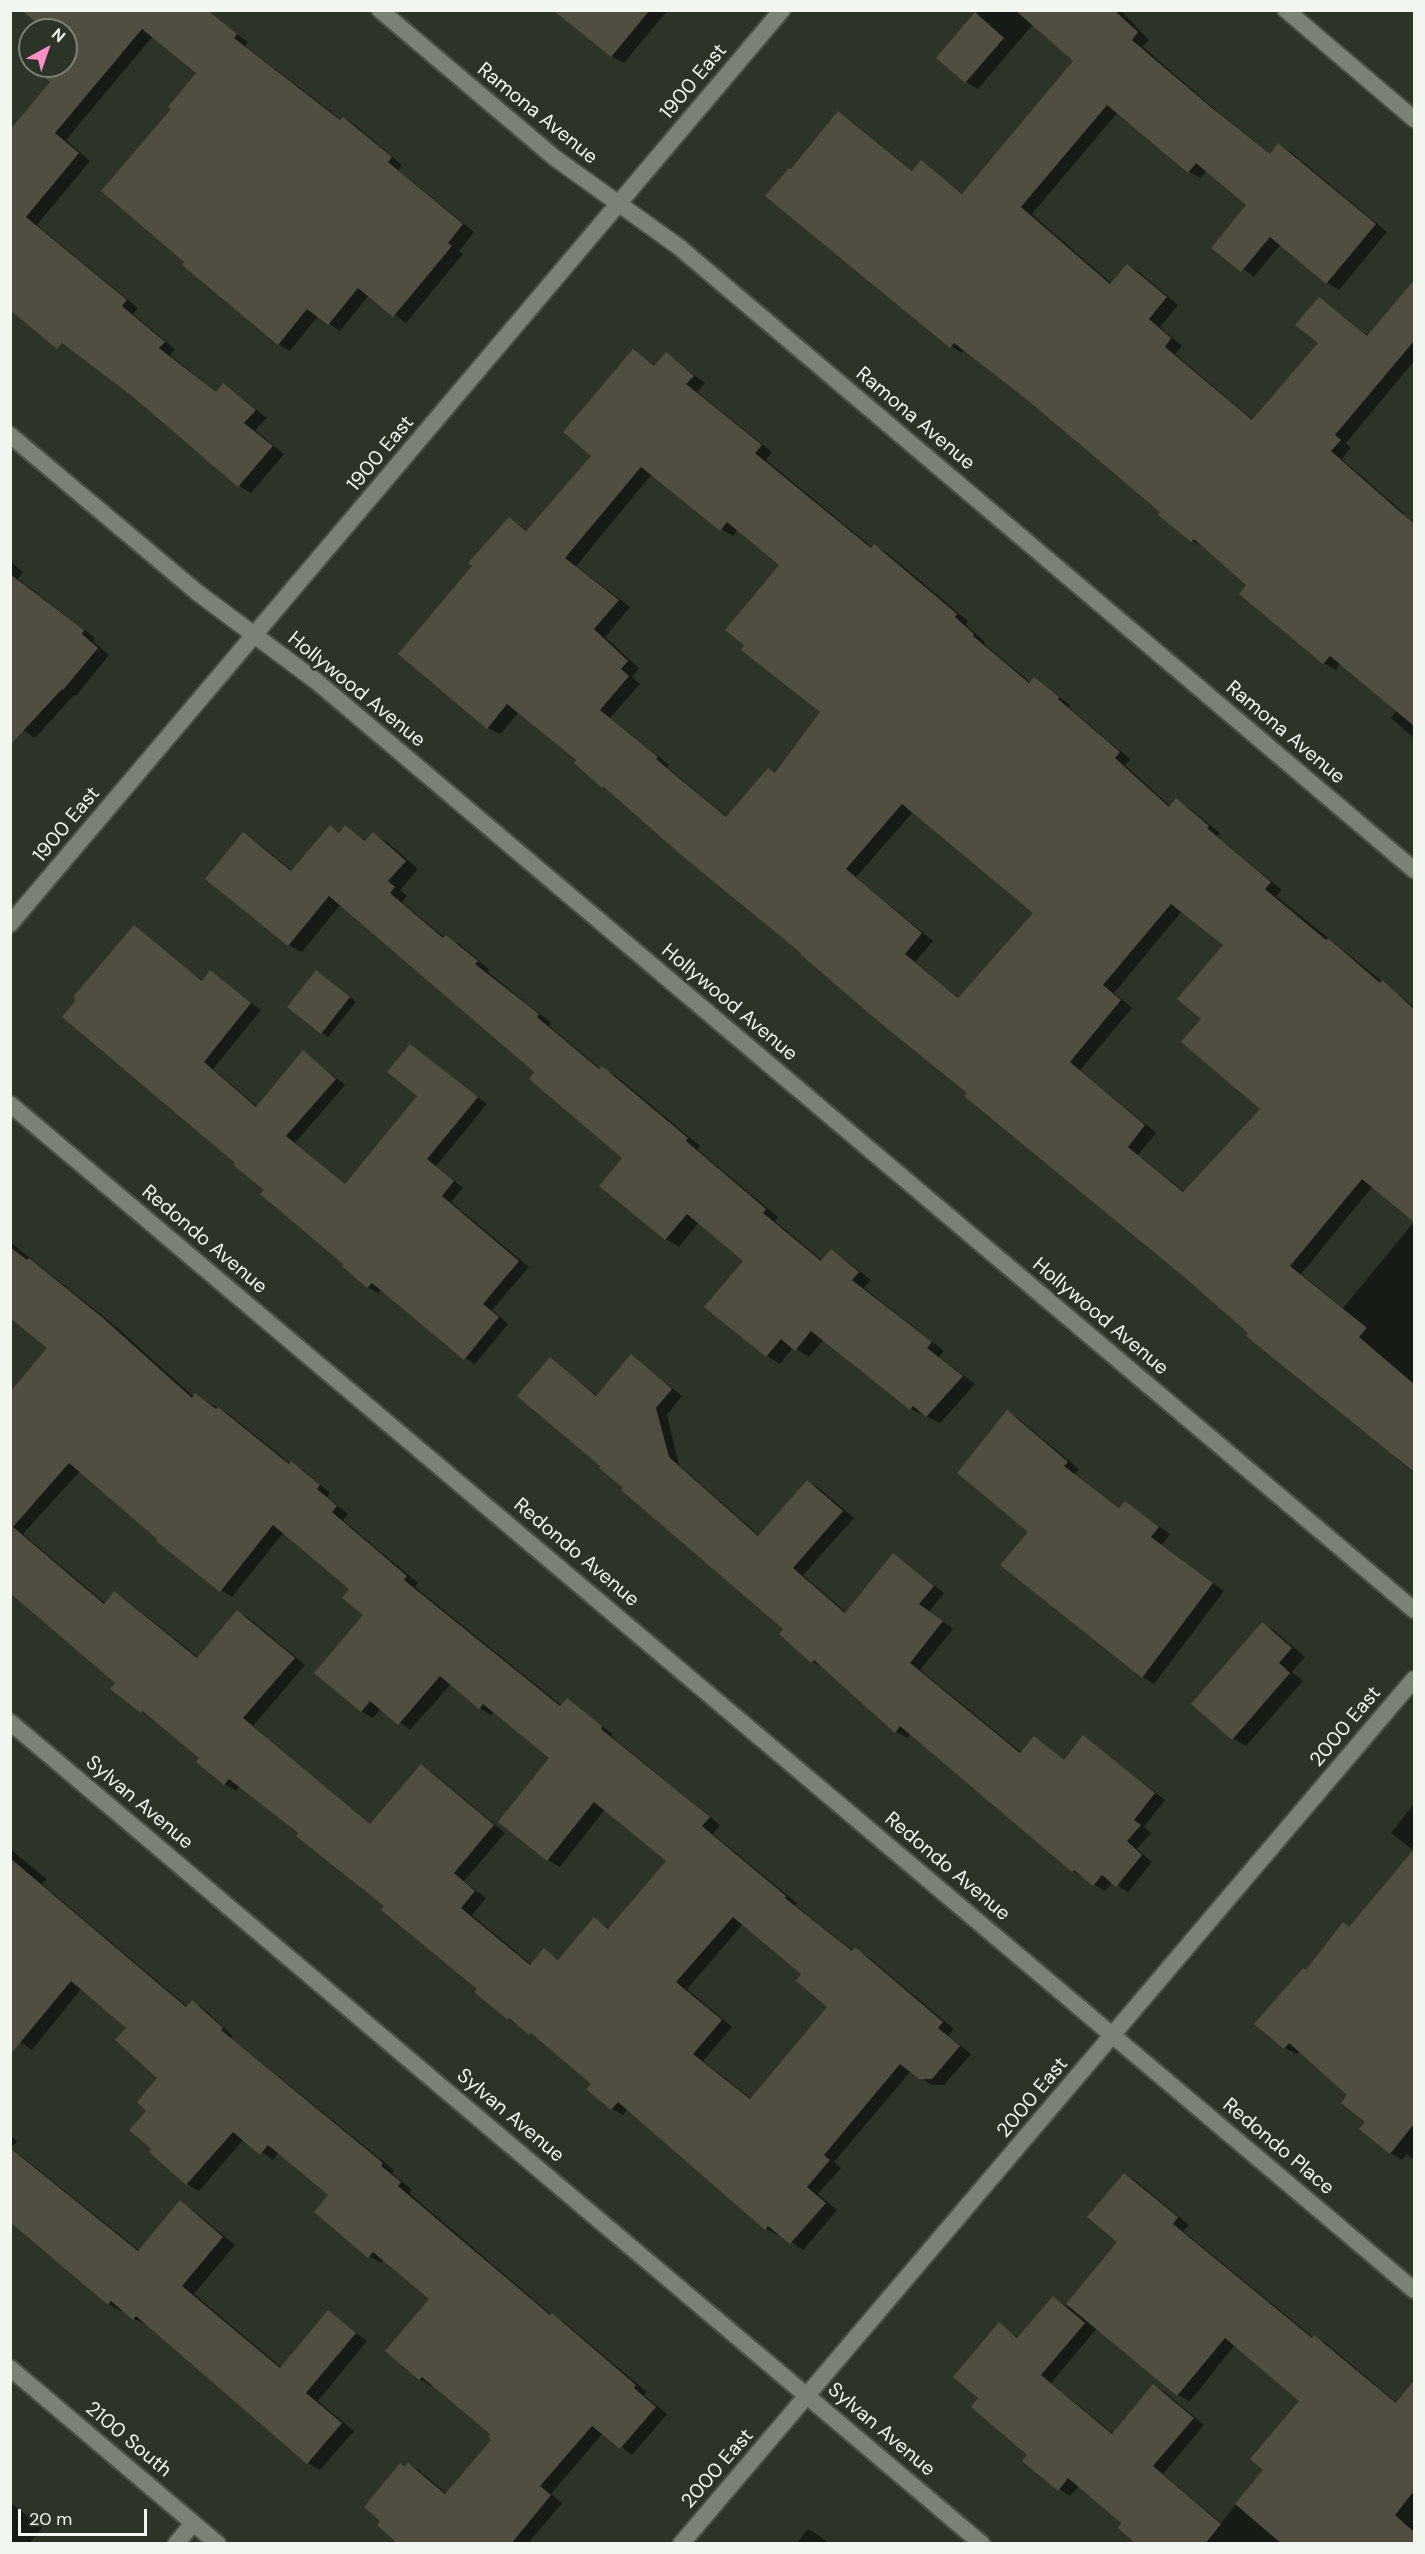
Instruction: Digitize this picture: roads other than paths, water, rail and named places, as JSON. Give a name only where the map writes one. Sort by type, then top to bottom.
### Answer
[{"type":"street","name":"Ramona Avenue","points":[[380,10],[555,158],[679,247],[1414,870]]},
{"type":"street","name":"1900 East","points":[[10,924],[782,10]]},
{"type":"street","points":[[1286,10],[1414,119]]},
{"type":"street","name":"Hollywood Avenue","points":[[10,435],[198,593],[316,681],[1414,1610]]},
{"type":"street","name":"Redondo Avenue","points":[[10,1104],[1114,2035]]},
{"type":"street","name":"2000 East","points":[[681,2544],[1414,1679]]},
{"type":"street","name":"Sylvan Avenue","points":[[10,1722],[982,2544]]},
{"type":"street","name":"Redondo Place","points":[[1114,2035],[1414,2290]]},
{"type":"street","name":"2100 South","points":[[10,2368],[218,2544]]},
{"type":"street","points":[[176,2544],[193,2523]]}]
